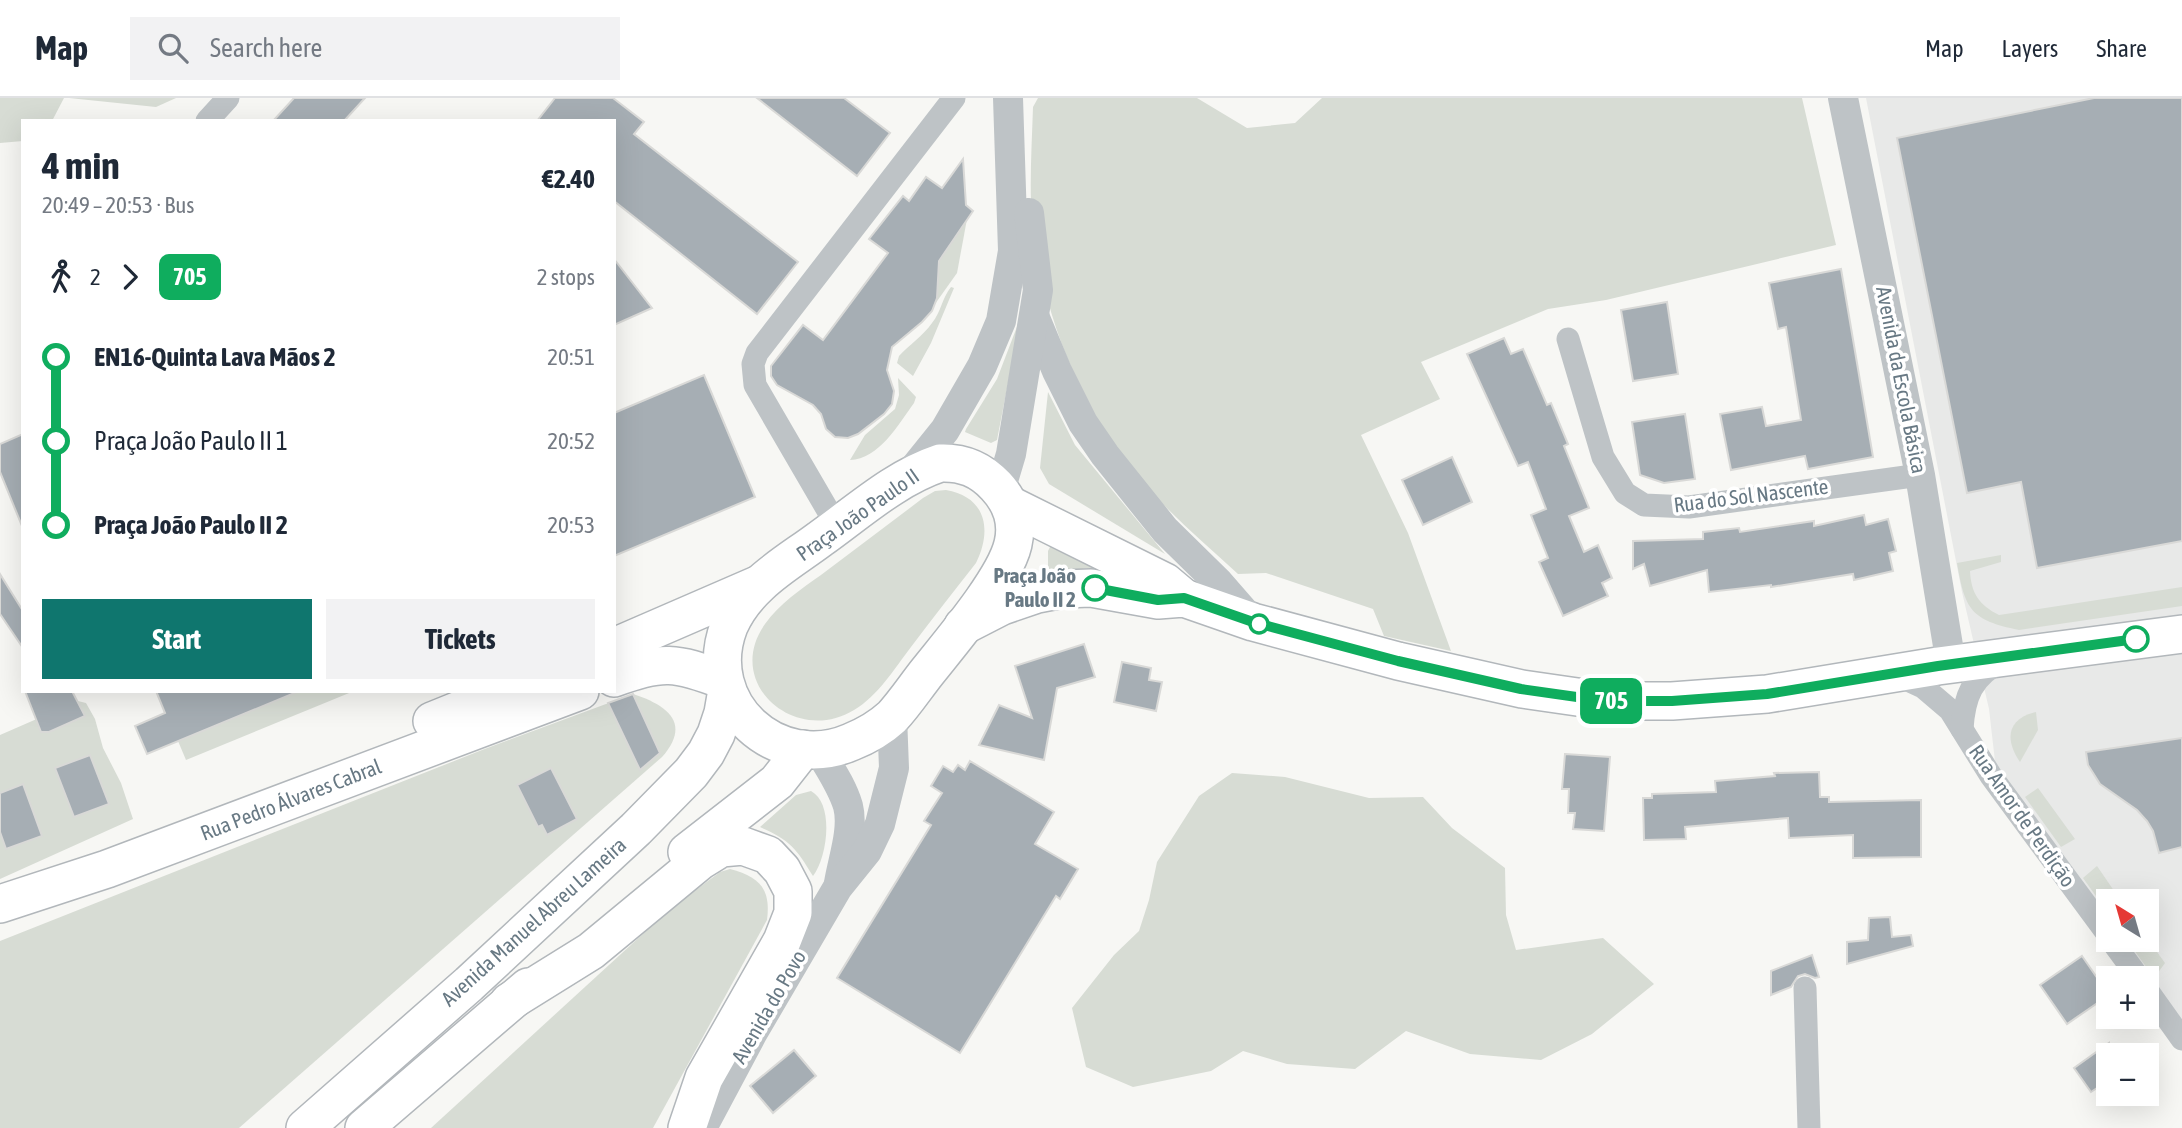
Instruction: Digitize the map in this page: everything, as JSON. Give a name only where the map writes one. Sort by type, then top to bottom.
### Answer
[{"type":"main road","name":"Praça João Paulo II","points":[[725,685],[723,655],[729,626],[743,602],[761,583],[908,476],[940,463],[958,463],[981,472],[1005,498],[1165,582],[1184,598]]},
{"type":"main road","points":[[616,677],[651,666],[688,666],[725,685],[740,713],[757,732],[777,743],[811,750],[841,747],[860,739],[877,730],[892,716],[963,626],[1010,556],[1015,531],[1005,498]]},
{"type":"main road","points":[[616,646],[761,583]]},
{"type":"main road","points":[[963,626],[1002,606],[1063,589],[1091,588],[1158,600],[1184,598],[1253,622],[1447,672],[1521,689],[1605,701],[1672,701],[1767,694],[1945,665],[2182,634]]},
{"type":"main road","name":"Avenida Manuel Abreu Lameira","points":[[305,1128],[468,984],[636,829],[691,773],[716,734],[723,713],[725,685]]},
{"type":"main road","name":"Rua Pedro Álvares Cabral","points":[[0,903],[100,855],[501,693]]},
{"type":"main road","name":"Rua Pedro Álvares Cabral","points":[[0,903],[107,869],[575,693]]},
{"type":"main road","name":"Avenida Manuel Abreu Lameira","points":[[364,1128],[695,845],[778,782],[811,750]]},
{"type":"main road","points":[[509,1002],[592,951],[700,861],[721,848],[743,846],[768,855],[782,870],[793,891],[793,913],[782,941],[704,1079],[687,1128]]},
{"type":"street","points":[[209,119],[228,98]]},
{"type":"street","points":[[837,526],[755,386],[753,364],[757,353],[954,98]]},
{"type":"street","name":"Avenida da Escola Básica","points":[[1843,98],[1920,474],[1944,620],[1945,665]]},
{"type":"street","points":[[1005,498],[1038,290],[1027,195],[1008,99]]},
{"type":"street","points":[[908,476],[945,430],[982,366],[1001,321],[1013,251],[1008,99]]},
{"type":"street","points":[[1034,318],[1083,424],[1165,530],[1219,583],[1253,622]]},
{"type":"street","name":"Rua do Sol Nascente","points":[[1568,339],[1603,457],[1625,494],[1644,505],[1689,507],[1920,474]]},
{"type":"street","name":"Rua Amor de Perdição","points":[[1956,720],[1983,673],[2016,655]]},
{"type":"street","name":"Rua Amor de Perdição","points":[[1945,665],[1956,720]]},
{"type":"street","name":"Rua Amor de Perdição","points":[[1892,673],[1923,687],[1956,720],[1990,776],[2096,919]]},
{"type":"street","name":"Avenida do Povo","points":[[702,1128],[752,1034],[838,887],[867,851],[880,824],[894,768],[892,716]]},
{"type":"street","name":"Avenida do Povo","points":[[811,750],[840,786],[848,808],[848,835],[838,887]]},
{"type":"street","points":[[1805,988],[1809,1128]]},
{"type":"street","points":[[2159,1007],[2182,1039]]},
{"type":"shaded area","points":[[0,98],[64,98],[53,119],[21,119],[21,141],[0,143]]},
{"type":"shaded area","points":[[69,98],[176,98],[156,107]]},
{"type":"shaded area","points":[[1038,98],[1197,98],[1247,128],[1295,123],[1322,98],[1802,98],[1836,245],[1606,300],[1548,309],[1421,362],[1440,399],[1361,435],[1408,533],[1451,651],[1384,636],[1373,609],[1266,573],[1238,574],[1159,500],[1114,445],[1077,381],[1051,311],[1041,275],[1031,203],[1033,107]]},
{"type":"shaded area","points":[[1866,98],[2182,98],[2182,1026],[2159,995],[2159,966],[2138,966],[2128,952],[2160,952],[2160,889],[2096,889],[2096,907],[1996,770],[1989,709],[1962,592]]},
{"type":"shaded area","points":[[967,219],[957,273],[935,304],[939,261]]},
{"type":"shaded area","points":[[951,287],[954,288],[931,343],[913,376],[897,363],[899,356],[932,323]]},
{"type":"shaded area","points":[[1021,316],[997,440],[991,443],[965,432],[997,379]]},
{"type":"shaded area","points":[[898,378],[916,397],[914,403],[879,447],[870,454],[850,460],[865,435],[895,409],[899,395]]},
{"type":"shaded area","points":[[1048,392],[1075,445],[1165,554],[1049,484],[1040,468]]},
{"type":"shaded area","points":[[946,490],[960,494],[978,508],[984,528],[981,551],[976,563],[885,682],[863,704],[832,719],[809,720],[789,714],[772,703],[759,687],[753,667],[754,646],[765,624],[798,591],[923,498],[935,491]]},
{"type":"shaded area","points":[[1052,543],[1108,571],[1087,568],[1048,576],[1048,551]]},
{"type":"shaded area","points":[[2001,555],[2001,562],[1970,571],[1977,597],[1999,615],[2182,587],[2182,606],[2019,630],[2003,626],[1980,617],[1967,602],[1957,563]]},
{"type":"shaded area","points":[[294,693],[349,693],[186,760],[178,741]]},
{"type":"shaded area","points":[[633,694],[656,704],[672,717],[675,734],[662,757],[239,1128],[0,1128],[0,941],[482,750]]},
{"type":"shaded area","points":[[78,701],[86,703],[95,719],[103,748],[121,783],[133,819],[0,879],[0,735]]},
{"type":"shaded area","points":[[2036,712],[2038,730],[2020,762],[2012,746],[2011,731],[2019,720]]},
{"type":"shaded area","points":[[1232,773],[1285,777],[1369,798],[1423,797],[1452,828],[1505,868],[1506,915],[1516,950],[1603,938],[1654,984],[1592,1034],[1541,1060],[1470,1054],[1406,1031],[1355,1069],[1287,1064],[1243,1051],[1211,1071],[1133,1087],[1086,1067],[1072,1008],[1114,955],[1139,931],[1157,862],[1199,796]]},
{"type":"shaded area","points":[[2038,788],[2075,839],[2061,847],[2025,797]]},
{"type":"shaded area","points":[[811,791],[819,798],[826,819],[825,845],[813,876],[791,846],[779,836],[760,827],[796,795]]},
{"type":"shaded area","points":[[2097,866],[2113,889],[2096,889],[2096,896],[2083,878]]},
{"type":"shaded area","points":[[730,869],[749,876],[761,886],[767,900],[767,920],[653,1128],[431,1128],[669,910],[720,872]]},
{"type":"shaded area","points":[[2136,952],[2157,952],[2165,963],[2159,971],[2159,966],[2145,966]]},
{"type":"building","points":[[294,98],[365,98],[346,119],[275,119]]},
{"type":"building","points":[[555,98],[613,98],[644,122],[634,134],[798,262],[757,314],[616,203],[616,119],[539,119]]},
{"type":"building","points":[[757,98],[844,98],[890,133],[857,176]]},
{"type":"building","points":[[2094,98],[2182,98],[2182,541],[2037,568],[2021,482],[1967,493],[1897,138]]},
{"type":"building","points":[[963,159],[966,205],[973,211],[939,261],[937,298],[932,311],[892,347],[887,370],[894,391],[892,404],[884,414],[858,434],[848,438],[835,437],[826,429],[821,414],[813,405],[777,385],[771,376],[771,366],[803,325],[823,340],[888,253],[869,239],[903,196],[909,201],[926,177],[942,188]]},
{"type":"building","points":[[616,262],[652,308],[616,324]]},
{"type":"building","points":[[1841,269],[1873,457],[1808,469],[1805,456],[1731,470],[1720,414],[1762,407],[1766,426],[1801,420],[1786,327],[1778,329],[1769,283]]},
{"type":"building","points":[[1667,302],[1678,374],[1633,381],[1621,310]]},
{"type":"building","points":[[1504,338],[1511,354],[1523,349],[1547,405],[1551,403],[1568,444],[1564,446],[1589,508],[1569,516],[1584,552],[1598,545],[1612,578],[1602,583],[1608,596],[1563,616],[1539,562],[1548,558],[1531,515],[1546,509],[1528,462],[1518,466],[1467,354]]},
{"type":"building","points":[[704,375],[755,497],[616,555],[616,412]]},
{"type":"building","points":[[1685,414],[1695,479],[1664,483],[1640,475],[1632,422]]},
{"type":"building","points":[[21,435],[21,524],[0,472],[0,444]]},
{"type":"building","points":[[1452,457],[1472,502],[1423,525],[1402,480]]},
{"type":"building","points":[[1864,515],[1866,525],[1888,519],[1896,551],[1889,553],[1893,571],[1854,580],[1853,574],[1771,587],[1709,592],[1707,570],[1650,586],[1644,564],[1633,569],[1633,541],[1703,539],[1703,532],[1739,528],[1740,532],[1814,521],[1814,526]]},
{"type":"building","points":[[0,574],[21,608],[21,645],[0,614]]},
{"type":"building","points":[[1084,644],[1095,677],[1057,688],[1044,760],[979,745],[999,705],[1032,718],[1015,666]]},
{"type":"building","points":[[1122,662],[1151,668],[1149,680],[1162,682],[1156,711],[1114,702]]},
{"type":"building","points":[[26,693],[73,693],[85,716],[49,732],[41,732]]},
{"type":"building","points":[[157,693],[295,693],[147,754],[135,726],[165,713]]},
{"type":"building","points":[[633,694],[660,753],[640,770],[608,703]]},
{"type":"building","points":[[2182,738],[2182,847],[2159,853],[2153,831],[2147,821],[2137,810],[2100,784],[2088,765],[2086,752]]},
{"type":"building","points":[[1565,754],[1610,757],[1604,831],[1573,829],[1575,813],[1568,813],[1569,789],[1562,789]]},
{"type":"building","points":[[90,755],[109,804],[74,817],[55,768]]},
{"type":"building","points":[[970,761],[1054,812],[1035,844],[1078,869],[1060,899],[1056,896],[960,1053],[837,978],[931,825],[924,821],[942,793],[931,786],[943,766],[953,772],[958,765],[965,770]]},
{"type":"building","points":[[551,768],[577,819],[547,835],[542,825],[538,827],[517,785]]},
{"type":"building","points":[[1819,772],[1820,797],[1829,797],[1829,802],[1921,800],[1921,857],[1853,858],[1853,835],[1789,838],[1788,818],[1685,827],[1686,839],[1644,840],[1643,798],[1652,798],[1652,794],[1716,792],[1715,781],[1775,776],[1774,773]]},
{"type":"building","points":[[23,784],[42,836],[6,849],[0,832],[0,793]]},
{"type":"building","points":[[1890,917],[1892,937],[1911,935],[1913,946],[1847,964],[1847,942],[1868,940],[1869,918]]},
{"type":"building","points":[[1812,955],[1819,977],[1805,974],[1798,976],[1791,987],[1771,995],[1771,971]]},
{"type":"building","points":[[2082,956],[2096,976],[2096,1004],[2067,1024],[2040,985]]},
{"type":"building","points":[[794,1050],[816,1076],[773,1113],[750,1086]]},
{"type":"building","points":[[2096,1052],[2096,1089],[2091,1092],[2074,1068]]},
{"type":"bus line","name":"705","points":[[1095,588],[1158,600],[1184,598],[1253,622],[1398,661],[1521,689],[1605,701],[1672,701],[1767,694],[1938,666],[2136,639]]},
{"type":"place","name":"Praça João Paulo II 2","points":[[1095,588]]}]
